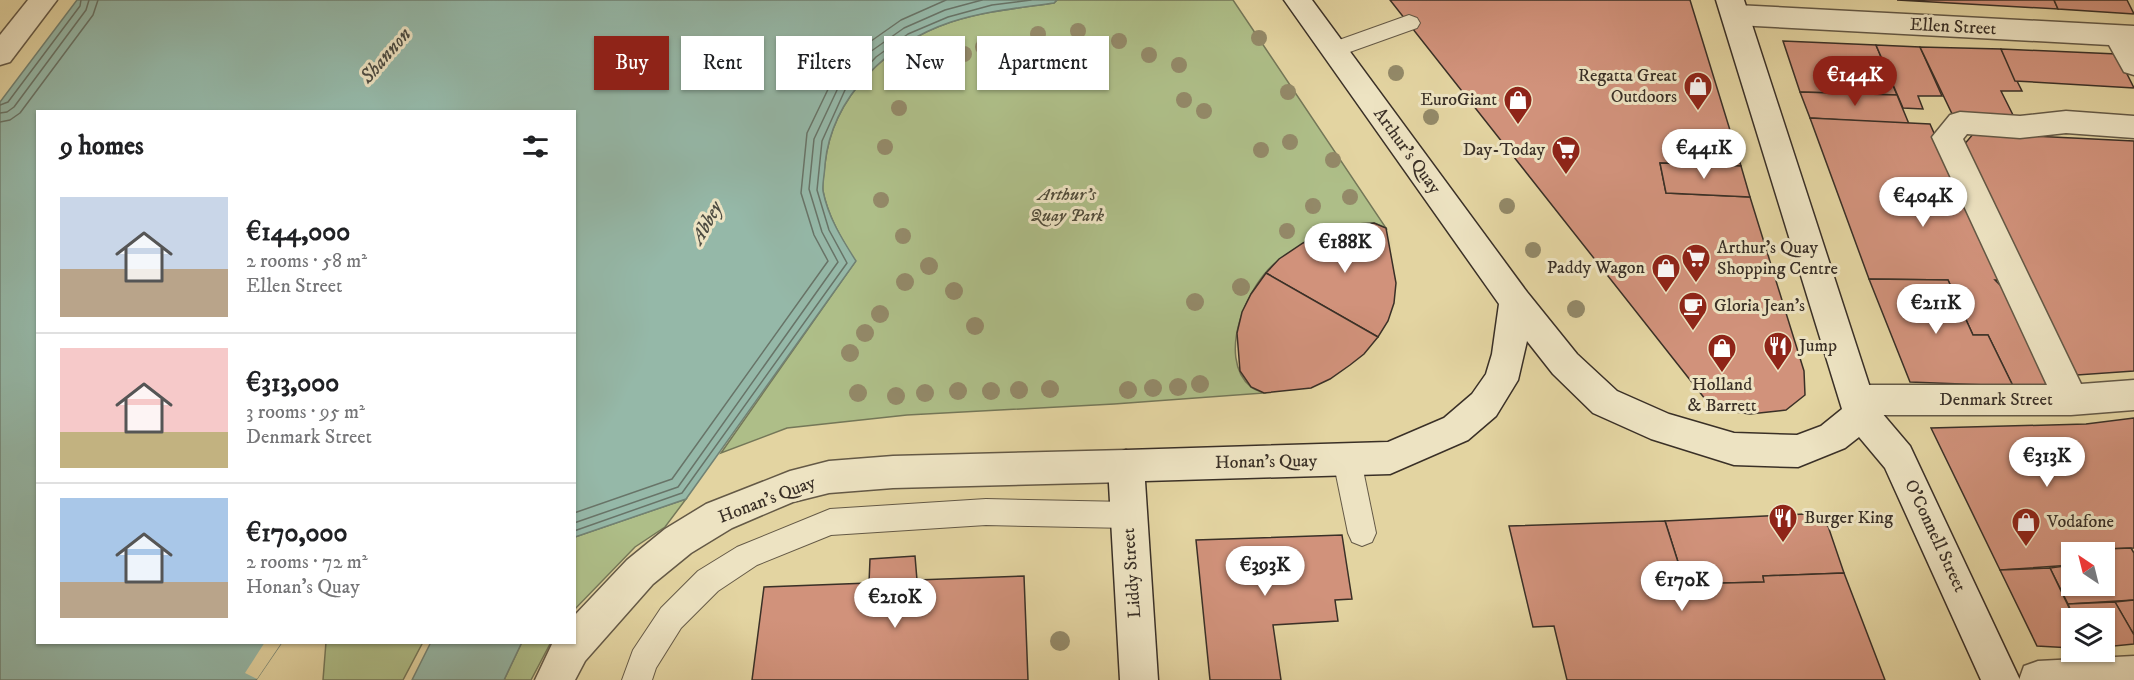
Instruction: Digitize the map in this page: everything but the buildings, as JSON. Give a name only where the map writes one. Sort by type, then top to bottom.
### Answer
[{"type":"main road","points":[[0,55],[43,0]]},
{"type":"main road","name":"Arthur's Quay","points":[[1298,0],[1516,302]]},
{"type":"main road","points":[[1516,302],[1564,364],[1605,402],[1663,428],[1734,449],[1798,451],[1833,437],[1859,407],[1733,8]]},
{"type":"main road","name":"Ellen Street","points":[[1733,8],[2126,36]]},
{"type":"main road","points":[[2126,36],[2134,65]]},
{"type":"main road","points":[[2071,400],[1947,137],[1960,123],[2020,127],[2066,122],[2134,127]]},
{"type":"main road","name":"Honan's Quay","points":[[563,664],[640,572],[678,540],[719,516],[790,487],[829,477],[893,472],[1390,458],[1456,429],[1484,405],[1501,380],[1509,354],[1516,302]]},
{"type":"main road","name":"Denmark Street","points":[[1859,407],[2071,400],[2134,395]]},
{"type":"main road","name":"O'Connell Street","points":[[1859,407],[1898,457],[2001,680]]},
{"type":"main road","name":"Liddy Street","points":[[1126,466],[1139,680]]},
{"type":"main road","points":[[2038,680],[2134,675]]},
{"type":"lane","points":[[1333,50],[1409,23]]},
{"type":"lane","points":[[1347,460],[1362,533]]},
{"type":"lane","points":[[638,680],[644,660],[672,618],[708,580],[747,556],[830,522],[986,512],[1128,515]]},
{"type":"green space","name":"Arthur's Quay Park","points":[[1057,0],[1233,0],[1386,228],[1374,223],[1285,257],[1267,271],[1256,285],[1240,320],[1236,339],[1236,358],[1241,374],[1251,387],[1264,393],[907,415],[787,428],[721,453],[855,262],[832,219],[823,188],[830,139],[851,95],[855,90],[872,90],[872,70],[884,59],[884,90],[965,90],[965,36],[919,36],[951,22],[976,15],[1054,3]]},
{"type":"green space","points":[[686,499],[665,527],[635,547],[576,608],[576,537]]},
{"type":"green space","points":[[326,644],[422,644],[403,680],[323,680]]},
{"type":"green space","points":[[521,644],[550,644],[531,680],[504,680]]},
{"type":"water","points":[[77,0],[1057,0],[1054,3],[963,18],[919,36],[884,36],[884,59],[872,70],[872,36],[776,36],[776,90],[855,90],[839,116],[830,139],[823,191],[832,219],[856,261],[686,499],[576,537],[576,110],[36,110],[36,644],[281,644],[256,680],[0,680],[0,102]]},
{"type":"water","points":[[430,644],[521,644],[504,680],[412,680]]},
{"type":"pier","points":[[264,644],[281,644],[257,679],[245,673]]},
{"type":"place","name":"Regatta Great Outdoors","points":[[1698,112]]},
{"type":"place","name":"EuroGiant","points":[[1518,126]]},
{"type":"place","name":"Day-Today","points":[[1566,176]]},
{"type":"place","name":"Arthur's Quay Shopping Centre","points":[[1696,284]]},
{"type":"place","name":"Paddy Wagon","points":[[1666,294]]},
{"type":"place","name":"Gloria Jean's","points":[[1693,332]]},
{"type":"place","name":"Jump","points":[[1778,372]]},
{"type":"place","name":"Holland & Barrett","points":[[1722,374]]},
{"type":"place","name":"Burger King","points":[[1783,544]]},
{"type":"place","name":"Vodafone","points":[[2026,548]]},
{"type":"water label","name":"Shannon","points":[[386,56]]},
{"type":"water label","name":"Abbey","points":[[707,223]]}]
